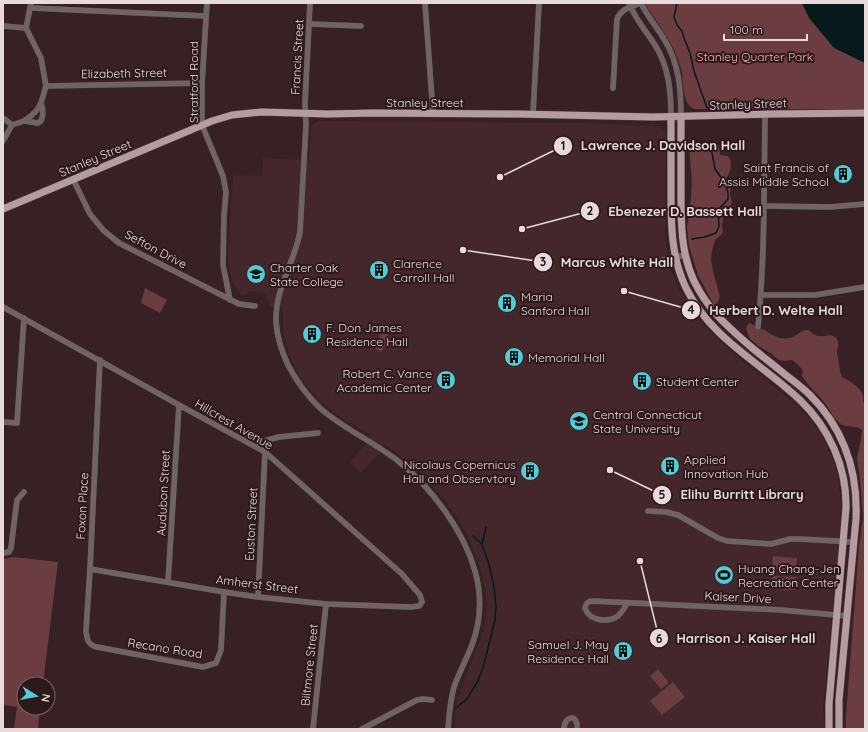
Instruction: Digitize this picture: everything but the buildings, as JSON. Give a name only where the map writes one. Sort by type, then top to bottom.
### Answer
[{"type":"main road","name":"Stanley Street","points":[[3,209],[202,125],[228,116],[246,113],[533,114],[681,117],[865,113]]},
{"type":"main road","points":[[671,117],[672,238],[675,257],[684,284],[700,311],[710,324],[805,405],[818,420],[832,443],[840,464],[845,489],[846,508],[829,704],[829,729]]},
{"type":"main road","points":[[681,117],[682,236],[685,254],[694,281],[707,304],[724,324],[810,395],[825,413],[840,436],[849,460],[855,486],[856,512],[839,705],[839,729]]},
{"type":"main road","points":[[745,354],[751,347]]},
{"type":"main road","points":[[751,360],[757,352]]},
{"type":"street","name":"Stratford Road","points":[[207,3],[202,83],[202,125],[223,176],[226,192],[223,265],[230,300]]},
{"type":"street","name":"Francis Street","points":[[310,3],[305,113],[306,125],[300,232],[278,297],[276,321],[279,341],[290,369],[308,396],[330,416],[398,462],[427,488],[439,503],[457,531],[467,551],[475,571],[479,597],[479,617],[476,633],[454,688],[450,703],[448,729]]},
{"type":"street","points":[[425,3],[433,114]]},
{"type":"street","points":[[533,114],[539,3]]},
{"type":"street","points":[[613,88],[617,19],[619,14],[629,5],[640,3],[667,43],[675,62],[680,83],[681,117]]},
{"type":"street","points":[[3,141],[12,125],[31,116],[37,110],[41,103],[46,86],[40,58],[26,28],[31,5],[206,16]]},
{"type":"street","points":[[629,5],[664,63],[670,87],[671,117]]},
{"type":"street","points":[[310,24],[361,26]]},
{"type":"street","points":[[3,26],[26,28]]},
{"type":"street","name":"Elizabeth Street","points":[[46,86],[202,83]]},
{"type":"street","points":[[24,120],[38,123],[41,121],[43,108],[41,103]]},
{"type":"street","points":[[758,327],[761,295],[764,206],[765,114]]},
{"type":"street","points":[[3,118],[12,125]]},
{"type":"street","name":"Sefton Drive","points":[[73,179],[90,214],[103,230],[119,243],[230,300],[239,304],[255,306]]},
{"type":"street","points":[[764,206],[830,207],[865,204]]},
{"type":"street","points":[[655,262],[685,254]]},
{"type":"street","points":[[761,295],[815,295],[865,287]]},
{"type":"street","name":"Hillcrest Avenue","points":[[3,306],[266,452],[402,574],[420,595],[422,602]]},
{"type":"street","points":[[3,422],[17,423],[24,318]]},
{"type":"street","name":"Foxon Place","points":[[97,648],[89,643],[86,632],[100,360]]},
{"type":"street","name":"Audubon Street","points":[[168,582],[179,405]]},
{"type":"street","points":[[256,446],[264,441],[279,437],[318,433]]},
{"type":"street","name":"Euston Street","points":[[258,597],[266,452]]},
{"type":"street","points":[[3,552],[9,552],[11,548],[16,500],[24,492]]},
{"type":"street","points":[[648,511],[666,512],[678,515],[718,538],[731,542],[769,544],[790,539],[799,539],[854,542]]},
{"type":"street","name":"Amherst Street","points":[[90,569],[224,592],[326,604],[411,607],[418,606],[422,602]]},
{"type":"street","name":"Recano Road","points":[[97,648],[203,667],[216,663],[221,650],[224,592]]},
{"type":"street","name":"Kaiser Drive","points":[[627,603],[618,616],[602,620],[594,618],[588,614],[585,608],[586,604],[591,601],[781,610],[847,616]]},
{"type":"street","name":"Biltmore Street","points":[[313,729],[326,604]]},
{"type":"street","points":[[362,729],[418,700],[432,700]]},
{"type":"street","points":[[564,729],[566,721],[569,718],[572,718],[577,722],[577,729]]},
{"type":"shaded area","points":[[802,3],[865,3],[865,63],[834,48],[809,18]]},
{"type":"shaded area","name":"Central Connecticut State University","points":[[318,121],[576,123],[660,126],[666,132],[665,235],[671,272],[682,295],[698,319],[718,339],[735,355],[800,408],[821,434],[835,464],[841,500],[840,530],[823,709],[825,729],[455,729],[456,703],[484,630],[487,610],[485,589],[480,568],[467,534],[456,515],[427,479],[412,464],[384,444],[377,455],[361,473],[350,462],[364,446],[371,435],[338,416],[316,396],[301,379],[290,357],[284,336],[283,308],[270,307],[267,297],[259,291],[249,292],[244,296],[241,295],[230,274],[228,256],[233,175],[262,176],[263,158],[309,160],[311,127]]},
{"type":"green space","name":"Stanley Quarter Park","points":[[644,3],[865,3],[865,109],[695,109],[686,101],[681,68],[678,59],[665,34]]},
{"type":"green space","points":[[690,143],[705,146],[718,144],[720,155],[728,156],[731,161],[730,171],[726,179],[731,186],[730,195],[732,202],[730,208],[726,209],[724,212],[722,226],[723,232],[715,240],[711,259],[720,297],[717,304],[714,305],[698,275],[689,246],[687,227],[692,182]]},
{"type":"green space","points":[[145,288],[167,300],[160,313],[141,303]]},
{"type":"green space","points":[[750,323],[757,328],[779,338],[792,337],[806,330],[809,330],[817,336],[829,335],[835,337],[838,341],[837,354],[842,377],[856,385],[863,394],[865,405],[865,729],[846,729],[859,546],[863,517],[857,458],[862,430],[860,428],[843,425],[834,417],[824,402],[804,380],[802,376],[803,370],[792,360],[779,360],[750,339],[746,329],[747,325]]},
{"type":"green space","points":[[382,332],[391,337],[381,352],[373,347]]},
{"type":"green space","points":[[773,556],[797,558],[796,571],[772,569]]},
{"type":"green space","points":[[13,557],[58,562],[44,676],[16,676],[16,707],[3,705],[4,559]]},
{"type":"green space","points":[[772,576],[796,577],[795,590],[771,589]]},
{"type":"green space","points":[[658,669],[669,683],[661,689],[650,676]]},
{"type":"green space","points":[[673,682],[685,697],[662,715],[650,701]]},
{"type":"green space","points":[[16,714],[16,716],[39,716],[38,729],[14,729]]},
{"type":"waterway","points":[[677,3],[674,17],[677,25],[682,31],[690,53],[694,71],[707,108]]},
{"type":"waterway","points":[[692,239],[705,237],[716,233],[719,226],[718,210],[728,199],[725,183],[715,169],[711,148]]},
{"type":"waterway","points":[[456,708],[467,699],[478,681],[484,664],[495,620],[496,607],[494,587],[489,564],[482,545],[486,527]]},
{"type":"waterway","points":[[473,536],[482,544]]},
{"type":"place","name":"Saint Francis of Assisi Middle School","points":[[843,174]]},
{"type":"place","name":"Lawrence J. Davidson Hall","points":[[500,177]]},
{"type":"place","name":"Ebenezer D. Bassett Hall","points":[[522,229]]},
{"type":"place","name":"Marcus White Hall","points":[[463,250]]},
{"type":"place","name":"Clarence Carroll Hall","points":[[379,270]]},
{"type":"place","name":"Charter Oak State College","points":[[256,274]]},
{"type":"place","name":"Herbert D. Welte Hall","points":[[624,291]]},
{"type":"place","name":"Maria Sanford Hall","points":[[507,303]]},
{"type":"place","name":"F. Don James Residence Hall","points":[[312,334]]},
{"type":"place","name":"Memorial Hall","points":[[514,357]]},
{"type":"place","name":"Robert C. Vance Academic Center","points":[[446,380]]},
{"type":"place","name":"Student Center","points":[[642,381]]},
{"type":"place","name":"Central Connecticut State University","points":[[579,421]]},
{"type":"place","name":"Applied Innovation Hub","points":[[670,466]]},
{"type":"place","name":"Elihu Burritt Library","points":[[610,470]]},
{"type":"place","name":"Nicolaus Copernicus Hall and Observtory","points":[[530,471]]},
{"type":"place","name":"Harrison J. Kaiser Hall","points":[[640,561]]},
{"type":"place","name":"Huang Chang-Jen Recreation Center","points":[[724,575]]},
{"type":"place","name":"Samuel J. May Residence Hall","points":[[623,651]]}]
